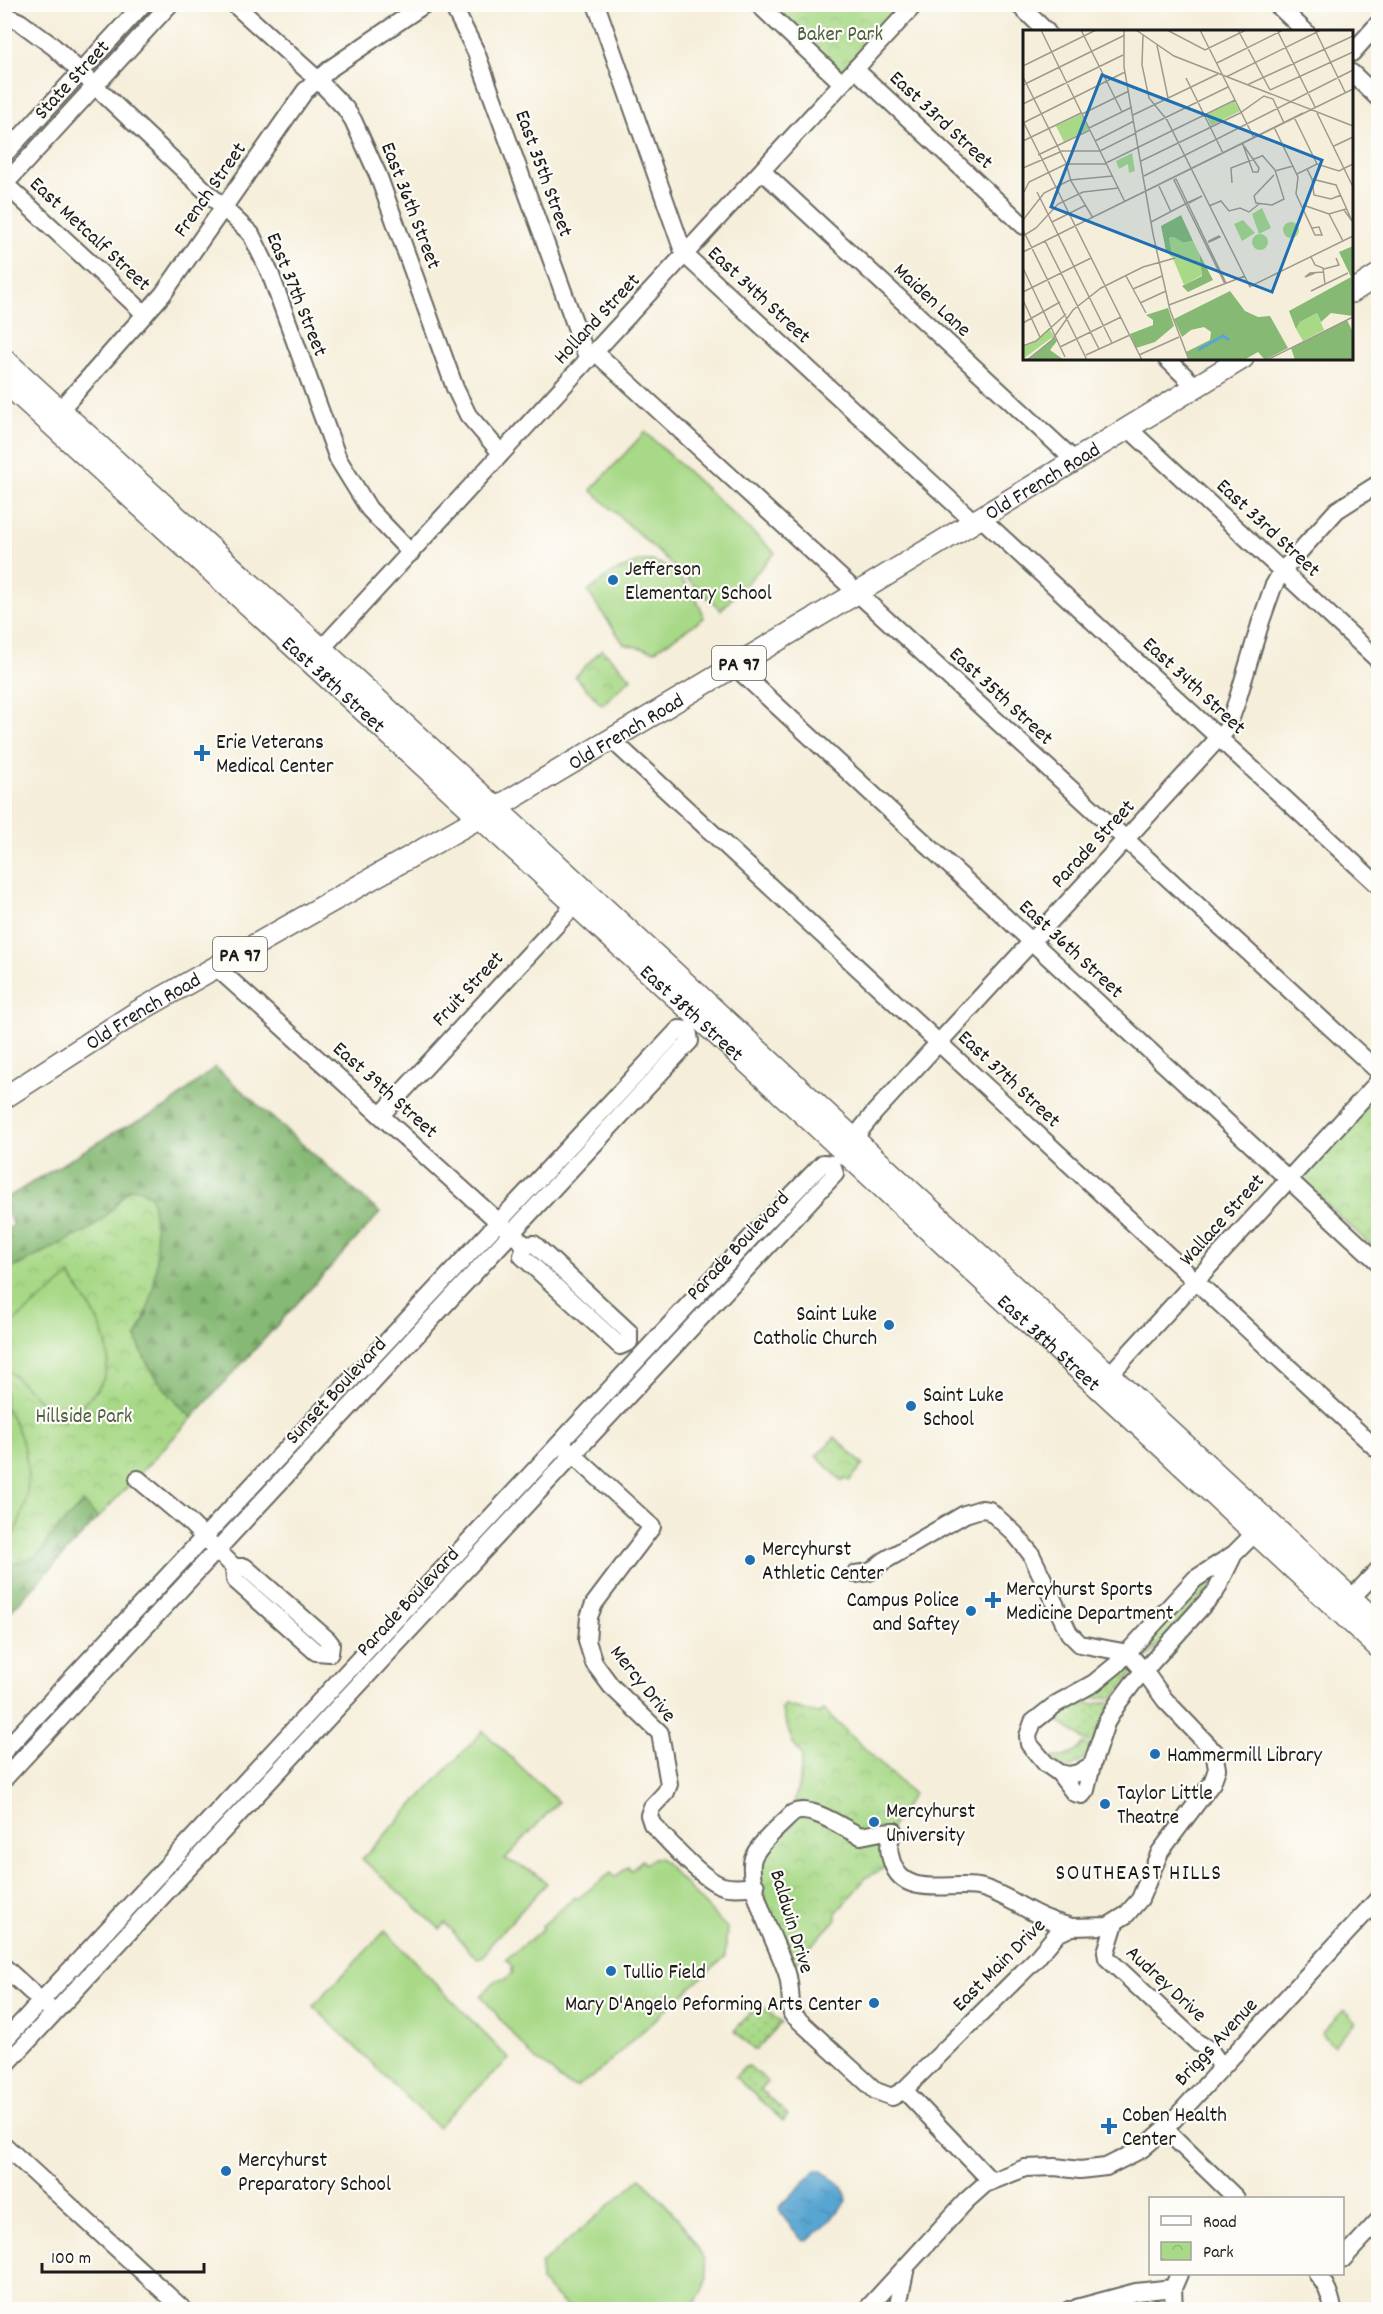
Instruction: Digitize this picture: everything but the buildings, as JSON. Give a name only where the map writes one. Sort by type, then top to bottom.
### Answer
[{"type":"main road","points":[[1353,291],[1378,276]]},
{"type":"main road","name":"East 38th Street","points":[[4,359],[55,416],[581,898],[700,1019],[843,1151],[1104,1381],[1346,1604],[1378,1647]]},
{"type":"main road","name":"Old French Road","points":[[4,1098],[129,1017],[488,812],[857,593],[1240,360]]},
{"type":"main road","name":"East 38th Street","points":[[4,381],[55,416]]},
{"type":"main road","name":"East 38th Street","points":[[1346,1604],[1378,1623]]},
{"type":"street","name":"State Street","points":[[4,155],[143,4]]},
{"type":"street","name":"State Street","points":[[5,184],[170,4]]},
{"type":"street","name":"East 36th Street","points":[[234,4],[317,79],[345,108],[361,134],[455,388],[468,415],[501,453]]},
{"type":"street","name":"French Street","points":[[55,416],[163,294],[305,91],[317,79],[355,51],[425,4]]},
{"type":"street","name":"East 35th Street","points":[[452,4],[476,52],[591,356],[857,593],[1378,1071]]},
{"type":"street","name":"East 34th Street","points":[[596,4],[684,254],[1219,738],[1378,885]]},
{"type":"street","points":[[758,4],[842,84]]},
{"type":"street","name":"Holland Street","points":[[315,655],[915,4]]},
{"type":"street","points":[[1018,4],[1045,30]]},
{"type":"street","points":[[1276,4],[1304,30]]},
{"type":"street","name":"East 37th Street","points":[[4,15],[20,22],[54,47],[251,234],[264,258],[329,437],[344,471],[369,509],[411,553]]},
{"type":"street","points":[[1353,53],[1378,24]]},
{"type":"street","name":"East 33rd Street","points":[[855,69],[1023,225]]},
{"type":"street","points":[[1353,75],[1378,98]]},
{"type":"street","name":"Maiden Lane","points":[[762,171],[1074,460]]},
{"type":"street","name":"East Metcalf Street","points":[[5,184],[145,314]]},
{"type":"street","points":[[1168,360],[1196,387]]},
{"type":"street","name":"East 33rd Street","points":[[1128,428],[1378,660]]},
{"type":"street","name":"Parade Street","points":[[843,1151],[875,1112],[1230,725],[1261,621],[1273,587],[1282,571],[1337,510],[1378,484]]},
{"type":"street","name":"East 36th Street","points":[[734,666],[1378,1262]]},
{"type":"street","name":"East 37th Street","points":[[611,739],[1378,1450]]},
{"type":"street","name":"Fruit Street","points":[[381,1114],[581,898]]},
{"type":"street","name":"East 39th Street","points":[[216,967],[525,1245],[522,1256],[620,1346],[636,1348],[656,1366]]},
{"type":"street","name":"Sunset Boulevard","points":[[4,1779],[217,1550],[679,1029],[700,1019]]},
{"type":"street","name":"Wallace Street","points":[[1104,1381],[1378,1082]]},
{"type":"street","name":"Parade Boulevard","points":[[4,2041],[560,1442],[636,1348],[813,1172],[843,1151]]},
{"type":"street","name":"Parade Boulevard","points":[[4,2067],[835,1174],[843,1151]]},
{"type":"street","name":"Sunset Boulevard","points":[[4,1751],[204,1537],[505,1227]]},
{"type":"street","points":[[560,1442],[573,1454]]},
{"type":"street","name":"Mercy Drive","points":[[573,1454],[652,1527],[594,1604],[589,1617],[587,1641],[594,1663],[611,1686],[660,1733],[669,1784],[666,1792],[652,1807],[649,1815],[652,1824],[697,1869],[719,1885],[725,1887],[756,1886]]},
{"type":"street","points":[[138,1479],[234,1566],[235,1580],[316,1652],[330,1653],[362,1683]]},
{"type":"street","points":[[855,1574],[870,1572],[884,1561],[965,1514],[981,1509],[989,1510],[1015,1534],[1029,1552],[1069,1633],[1080,1644],[1128,1653],[1165,1700],[1211,1748],[1217,1769],[1212,1783],[1160,1852],[1140,1899],[1115,1923]]},
{"type":"street","points":[[1234,1554],[1216,1591],[1131,1686],[1112,1713],[1092,1765],[1069,1775],[1059,1773],[1046,1764],[1029,1744],[1028,1736],[1033,1722],[1056,1704],[1094,1683],[1128,1653],[1195,1579],[1234,1554],[1262,1526]]},
{"type":"street","points":[[1346,1604],[1378,1570]]},
{"type":"street","name":"Baldwin Drive","points":[[904,2090],[892,2097],[876,2091],[792,2014],[788,1976],[765,1920],[756,1886],[753,1860],[757,1852],[793,1813],[798,1811],[812,1813],[861,1836],[894,1831],[889,1842],[893,1866],[900,1875],[916,1885],[983,1888],[1049,1920],[1072,1927]]},
{"type":"street","name":"Briggs Avenue","points":[[866,2310],[975,2192],[991,2181],[1025,2168],[1055,2167],[1080,2170],[1106,2167],[1121,2162],[1142,2150],[1165,2129],[1378,1899]]},
{"type":"street","name":"East Main Drive","points":[[904,2090],[1035,1960],[1057,1934],[1072,1927],[1102,1927],[1115,1923]]},
{"type":"street","name":"Audrey Drive","points":[[1115,1923],[1106,1952],[1107,1958],[1198,2043],[1210,2050],[1222,2067]]},
{"type":"street","points":[[4,1967],[54,2014]]},
{"type":"street","points":[[904,2090],[991,2181]]},
{"type":"street","points":[[1165,2129],[1234,2197]]},
{"type":"street","points":[[4,2145],[184,2310]]},
{"type":"street","points":[[1344,2258],[1378,2222]]},
{"type":"street","points":[[897,2310],[907,2266]]},
{"type":"street","points":[[1324,2276],[1333,2310]]},
{"type":"street","points":[[1069,2310],[1176,2281],[1174,2310]]},
{"type":"green space","name":"Baker Park","points":[[768,5],[906,5],[841,73]]},
{"type":"green space","points":[[645,432],[775,553],[721,610],[591,490]]},
{"type":"green space","points":[[640,561],[651,561],[663,565],[679,576],[692,592],[704,618],[654,651],[624,644],[588,592],[612,573]]},
{"type":"green space","points":[[602,649],[631,678],[602,705],[575,677]]},
{"type":"green space","points":[[215,1067],[380,1213],[192,1418],[152,1371],[136,1336],[147,1314],[129,1189],[107,1215],[92,1228],[5,1272],[5,1232],[14,1224],[5,1211],[5,1199],[115,1132],[167,1107]]},
{"type":"green space","points":[[1378,1094],[1378,1252],[1309,1188],[1302,1177]]},
{"type":"green space","name":"Hillside Park","points":[[129,1189],[139,1189],[151,1196],[157,1251],[150,1302],[136,1337],[152,1371],[166,1391],[192,1418],[98,1518],[83,1503],[48,1539],[45,1547],[35,1557],[9,1565],[5,1569],[5,1272],[92,1228],[107,1215]]},
{"type":"green space","points":[[70,1276],[88,1303],[103,1333],[108,1364],[103,1379],[93,1394],[62,1423],[5,1367],[5,1329]]},
{"type":"green space","points":[[4,1406],[21,1439],[28,1476],[23,1513],[5,1546]]},
{"type":"green space","points":[[835,1437],[863,1465],[849,1481],[845,1478],[842,1481],[816,1456]]},
{"type":"green space","points":[[83,1503],[98,1518],[5,1617],[5,1569],[9,1565],[35,1556]]},
{"type":"green space","points":[[1210,1579],[1213,1584],[1148,1657],[1144,1657],[1139,1651],[1197,1581]]},
{"type":"green space","points":[[1126,1665],[1133,1672],[1114,1698],[1081,1699]]},
{"type":"green space","points":[[1070,1701],[1092,1704],[1112,1702],[1093,1745],[1048,1714]]},
{"type":"green space","points":[[785,1705],[819,1714],[823,1709],[913,1794],[884,1838],[887,1866],[866,1878],[836,1913],[836,1919],[790,1968],[768,1911],[760,1879],[760,1865],[764,1854],[796,1820],[794,1803],[800,1779],[802,1755],[793,1744],[781,1708]]},
{"type":"green space","points":[[483,1731],[558,1802],[505,1859],[533,1872],[547,1883],[492,1942],[484,1956],[478,1958],[470,1952],[446,1923],[440,1929],[362,1859]]},
{"type":"green space","points":[[1084,1743],[1091,1749],[1084,1759],[1075,1765],[1066,1769],[1049,1760],[1052,1757],[1070,1754]]},
{"type":"green space","name":"Tullio Field","points":[[653,1858],[660,1858],[727,1928],[725,1957],[593,2077],[577,2087],[569,2085],[535,2060],[481,1996],[496,1980],[505,1979],[513,1973],[511,1969],[513,1968],[506,1959],[543,1929],[542,1926],[575,1897],[577,1899],[611,1873],[615,1877],[628,1867],[631,1871],[642,1860],[645,1864]]},
{"type":"green space","points":[[385,1931],[509,2059],[437,2127],[313,2006]]},
{"type":"green space","points":[[759,2003],[781,2023],[754,2050],[734,2031]]},
{"type":"green space","points":[[1344,2010],[1356,2022],[1333,2046],[1321,2033]]},
{"type":"green space","points":[[749,2066],[768,2082],[761,2090],[788,2115],[783,2121],[735,2077]]},
{"type":"green space","points":[[641,2178],[682,2224],[700,2251],[707,2277],[703,2290],[690,2309],[569,2309],[541,2282],[541,2264]]},
{"type":"water","points":[[816,2170],[820,2170],[838,2183],[847,2201],[825,2226],[807,2241],[802,2240],[781,2214],[779,2208]]},
{"type":"place","name":"Jefferson Elementary School","points":[[613,580]]},
{"type":"place","name":"Erie Veterans Medical Center","points":[[202,753]]},
{"type":"place","name":"Saint Luke Catholic Church","points":[[889,1325]]},
{"type":"place","name":"Saint Luke School","points":[[911,1406]]},
{"type":"place","name":"Mercyhurst Athletic Center","points":[[750,1560]]},
{"type":"place","name":"Mercyhurst Sports Medicine Department","points":[[993,1600]]},
{"type":"place","name":"Campus Police and Saftey","points":[[971,1611]]},
{"type":"place","name":"Hammermill Library","points":[[1155,1754]]},
{"type":"place","name":"Taylor Little Theatre","points":[[1105,1804]]},
{"type":"place","name":"Mercyhurst University","points":[[874,1822]]},
{"type":"place","name":"Tullio Field","points":[[611,1971]]},
{"type":"place","name":"Mary D'Angelo Peforming Arts Center","points":[[874,2003]]},
{"type":"place","name":"Coben Health Center","points":[[1109,2126]]},
{"type":"place","name":"Mercyhurst Preparatory School","points":[[226,2171]]},
{"type":"district","name":"SOUTHEAST HILLS","points":[[1139,1871]]}]
